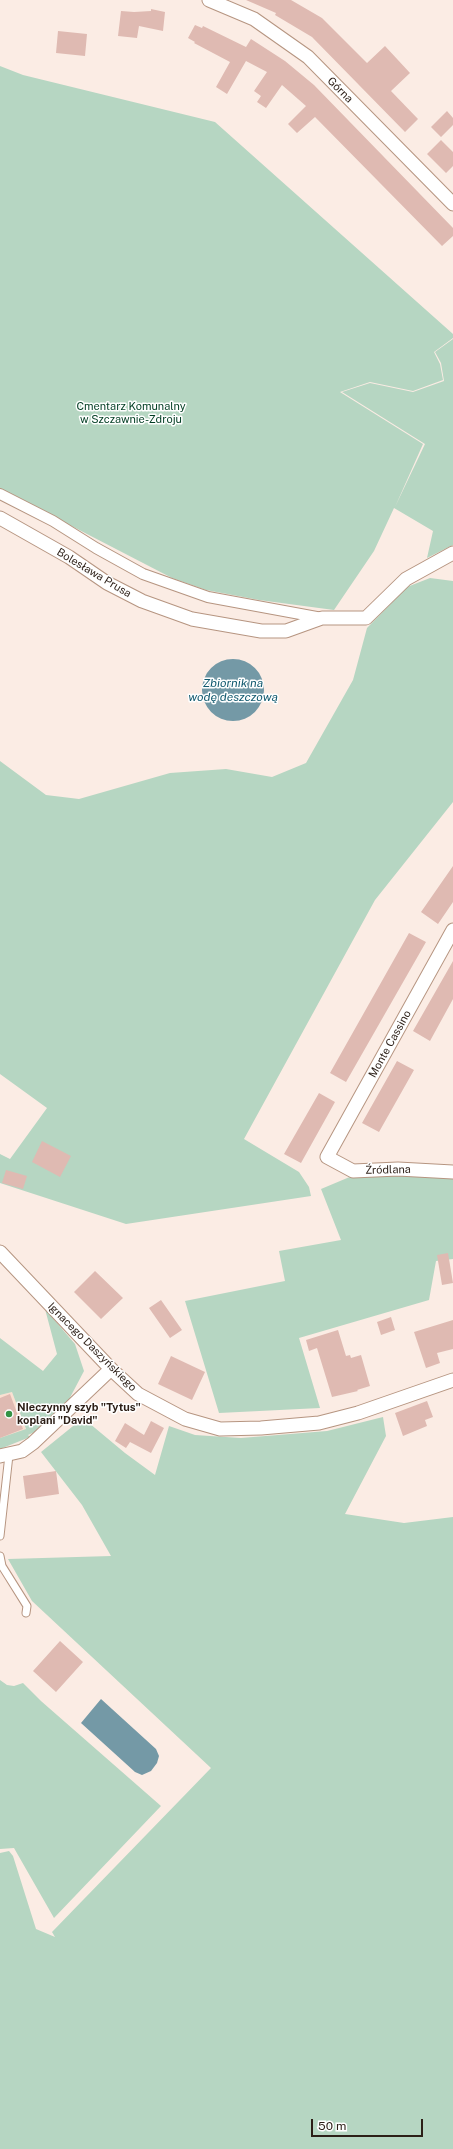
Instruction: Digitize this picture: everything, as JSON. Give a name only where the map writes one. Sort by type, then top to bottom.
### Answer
[{"type":"street","name":"Górna","points":[[209,0],[254,19],[308,57],[453,204]]},
{"type":"street","points":[[0,494],[53,521],[96,548],[143,574],[208,598],[322,618]]},
{"type":"street","name":"Bolesława Prusa","points":[[0,518],[69,558],[107,583],[142,601],[192,619],[261,632],[286,631],[322,618],[366,618],[406,580],[453,553]]},
{"type":"street","name":"Monte Cassino","points":[[327,1157],[453,930]]},
{"type":"street","name":"Źródlana","points":[[327,1157],[353,1171],[398,1170],[453,1172]]},
{"type":"street","name":"Ignacego Daszyńskiego","points":[[0,1252],[111,1370],[141,1396],[185,1420],[220,1429],[318,1424],[358,1413],[453,1380]]},
{"type":"street","points":[[5,1456],[22,1452],[111,1370]]},
{"type":"lane","points":[[0,1536],[5,1456]]},
{"type":"lane","points":[[0,1556],[2,1566],[27,1606],[26,1613]]},
{"type":"shaded area","name":"NIeczynny szyb \"Tytus\" koplani \"David\"","points":[[12,1392],[28,1435],[0,1442],[0,1395]]},
{"type":"green space","name":"Cmentarz Komunalny w Szczawnie-Zdroju","points":[[0,66],[23,75],[215,122],[453,334],[453,338],[434,352],[440,364],[443,380],[413,391],[370,382],[340,392],[423,444],[395,507],[425,444],[342,392],[370,383],[413,392],[444,381],[441,363],[435,352],[453,339],[453,545],[427,558],[433,531],[394,508],[374,551],[334,610],[259,600],[206,590],[172,578],[0,489]]},
{"type":"green space","points":[[430,578],[453,581],[453,802],[375,900],[244,1139],[299,1172],[309,1187],[311,1196],[126,1224],[0,1183],[0,1154],[10,1159],[47,1108],[0,1074],[0,761],[46,795],[79,799],[170,773],[226,769],[272,777],[306,763],[353,680],[367,628],[407,587]]},
{"type":"green space","points":[[352,1176],[453,1176],[453,1259],[436,1261],[429,1300],[299,1338],[320,1408],[219,1413],[185,1301],[285,1281],[279,1251],[341,1240],[321,1189]]},
{"type":"green space","points":[[45,1309],[75,1344],[84,1371],[64,1409],[39,1430],[28,1435],[30,1437],[0,1449],[0,1438],[26,1429],[12,1392],[0,1395],[0,1338],[43,1371],[57,1354]]},
{"type":"green space","points":[[383,1417],[386,1436],[345,1514],[404,1523],[453,1517],[453,2149],[0,2149],[0,1853],[9,1851],[13,1856],[36,1929],[55,1937],[52,1932],[211,1768],[32,1601],[8,1559],[111,1556],[82,1505],[41,1452],[83,1418],[125,1453],[155,1475],[169,1426],[195,1435],[241,1438],[327,1431]]},
{"type":"green space","points":[[0,1680],[7,1685],[14,1686],[23,1683],[41,1701],[161,1806],[54,1918],[14,1848],[0,1849]]},
{"type":"water","name":"Zbiornik na wodę deszczową","points":[[233,659],[245,662],[255,668],[261,678],[264,690],[261,702],[255,712],[245,718],[233,721],[221,718],[211,712],[205,702],[202,690],[205,678],[211,668],[221,662]]},
{"type":"water","points":[[101,1699],[156,1749],[159,1756],[157,1763],[151,1771],[142,1775],[135,1772],[81,1723]]},
{"type":"building","points":[[246,0],[291,0],[322,18],[367,63],[385,46],[410,73],[391,91],[418,119],[405,132],[312,37],[275,15],[276,13]]},
{"type":"building","points":[[151,9],[165,12],[163,31],[139,26],[137,38],[118,36],[121,11],[151,11]]},
{"type":"building","points":[[195,25],[202,28],[203,26],[246,47],[251,39],[285,61],[314,85],[453,228],[453,236],[442,246],[315,117],[297,133],[288,124],[306,106],[282,85],[266,108],[257,102],[261,96],[254,91],[267,72],[246,61],[227,94],[216,87],[230,62],[194,43],[195,42],[188,38]]},
{"type":"building","points":[[58,31],[87,34],[85,56],[56,53]]},
{"type":"building","points":[[447,111],[453,118],[453,125],[441,137],[431,127]]},
{"type":"building","points":[[441,140],[453,152],[453,166],[446,173],[427,154]]},
{"type":"building","points":[[453,866],[453,902],[438,924],[421,912]]},
{"type":"building","points":[[409,933],[426,942],[346,1082],[330,1073]]},
{"type":"building","points":[[453,961],[453,999],[430,1041],[413,1031]]},
{"type":"building","points":[[397,1061],[414,1070],[379,1132],[362,1123]]},
{"type":"building","points":[[319,1093],[335,1102],[301,1163],[284,1154]]},
{"type":"building","points":[[42,1141],[71,1156],[60,1177],[32,1162]]},
{"type":"building","points":[[6,1170],[27,1176],[23,1189],[2,1183]]},
{"type":"building","points":[[448,1253],[453,1283],[442,1285],[437,1255]]},
{"type":"building","points":[[95,1271],[123,1298],[101,1319],[74,1292]]},
{"type":"building","points":[[161,1300],[182,1330],[170,1338],[149,1308]]},
{"type":"building","points":[[391,1317],[395,1330],[381,1335],[377,1322]]},
{"type":"building","points":[[453,1320],[453,1349],[437,1353],[440,1363],[426,1368],[414,1332]]},
{"type":"building","points":[[338,1330],[346,1356],[350,1355],[351,1358],[361,1355],[370,1386],[357,1390],[358,1391],[332,1397],[317,1348],[309,1351],[306,1340]]},
{"type":"building","points":[[171,1356],[205,1372],[192,1400],[158,1384]]},
{"type":"building","name":"NIeczynny szyb \"Tytus\" koplani \"David\"","points":[[10,1394],[23,1429],[0,1438],[0,1398]]},
{"type":"building","points":[[427,1401],[433,1417],[425,1420],[427,1426],[403,1436],[395,1413]]},
{"type":"building","points":[[151,1421],[164,1428],[151,1453],[130,1442],[126,1448],[115,1441],[125,1423],[144,1435]]},
{"type":"building","points":[[56,1471],[59,1494],[26,1499],[23,1476]]},
{"type":"building","points":[[60,1641],[83,1662],[56,1692],[33,1671]]},
{"type":"place","name":"NIeczynny szyb \"Tytus\" koplani \"David\"","points":[[9,1414]]}]
